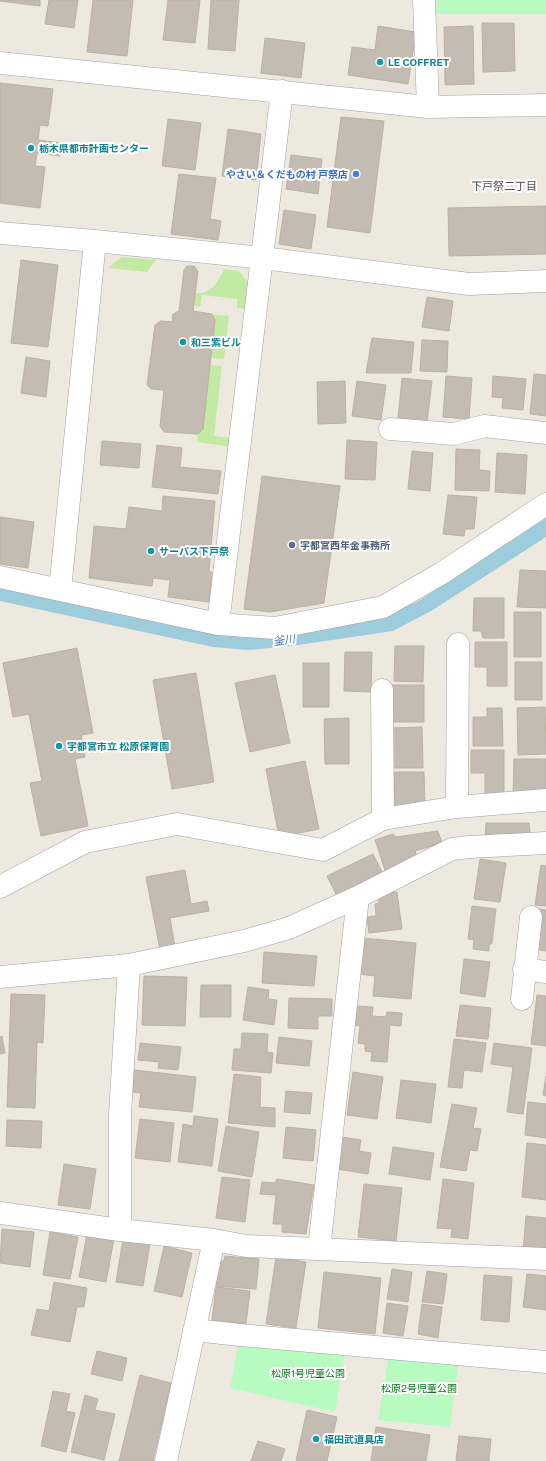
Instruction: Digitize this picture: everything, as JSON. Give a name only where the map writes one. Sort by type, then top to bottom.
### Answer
[{"type":"street","points":[[424,0],[428,108]]},
{"type":"street","points":[[0,63],[282,91],[428,108],[546,105]]},
{"type":"street","points":[[218,624],[282,91]]},
{"type":"street","points":[[0,233],[263,258],[469,284],[546,281]]},
{"type":"street","points":[[60,590],[95,241]]},
{"type":"street","points":[[390,429],[454,434],[484,426],[546,433]]},
{"type":"street","points":[[0,577],[218,624],[276,628],[383,607],[442,573],[546,504]]},
{"type":"street","points":[[458,644],[458,807]]},
{"type":"street","points":[[382,690],[383,819]]},
{"type":"street","points":[[0,887],[85,842],[177,824],[323,850],[383,819],[458,807],[546,800]]},
{"type":"street","points":[[0,977],[129,965],[244,941],[289,928],[358,897],[452,849],[546,843]]},
{"type":"street","points":[[319,1249],[358,897]]},
{"type":"street","points":[[522,999],[524,969],[531,917]]},
{"type":"street","points":[[120,1230],[120,1115],[129,965]]},
{"type":"street","points":[[524,969],[546,972]]},
{"type":"street","points":[[0,1213],[120,1230],[214,1240],[246,1246],[546,1259]]},
{"type":"street","points":[[166,1461],[214,1240]]},
{"type":"street","points":[[194,1330],[546,1362]]},
{"type":"green space","points":[[437,0],[546,0],[546,14],[436,14]]},
{"type":"green space","points":[[122,257],[156,260],[147,272],[108,268]]},
{"type":"green space","points":[[224,269],[239,271],[250,285],[246,309],[237,308],[237,299],[202,295],[200,307],[193,306],[195,293],[210,290],[219,279]]},
{"type":"green space","points":[[212,314],[229,316],[224,359],[211,358]]},
{"type":"green space","points":[[210,365],[222,366],[214,436],[233,438],[232,447],[197,442],[198,434],[203,429]]},
{"type":"green space","name":"松原1号児童公園","points":[[240,1335],[347,1344],[335,1412],[230,1388]]},
{"type":"green space","name":"松原2号児童公園","points":[[390,1348],[460,1354],[450,1427],[378,1420]]},
{"type":"water","name":"釜川","points":[[546,518],[546,537],[431,611],[393,631],[291,646],[248,650],[213,647],[0,601],[0,586],[213,633],[386,615],[417,602]]},
{"type":"building","points":[[40,0],[40,6],[0,1]]},
{"type":"building","points":[[49,0],[78,0],[74,28],[45,24]]},
{"type":"building","points":[[93,0],[133,0],[127,56],[87,52]]},
{"type":"building","points":[[168,0],[200,0],[195,43],[163,40]]},
{"type":"building","points":[[211,0],[239,0],[235,51],[208,49]]},
{"type":"building","points":[[482,23],[514,23],[515,71],[483,72]]},
{"type":"building","name":"LE COFFRET","points":[[378,26],[416,32],[408,84],[348,75],[352,47],[375,50]]},
{"type":"building","points":[[473,26],[474,84],[445,85],[444,27]]},
{"type":"building","points":[[265,38],[305,43],[301,78],[261,73]]},
{"type":"building","name":"栃木県都市計画センター","points":[[0,83],[53,89],[48,126],[40,125],[38,140],[62,143],[60,156],[37,153],[35,166],[45,167],[40,208],[0,203]]},
{"type":"building","name":"やさい＆くだもの村 戸祭店","points":[[341,117],[384,121],[370,233],[327,227]]},
{"type":"building","points":[[168,119],[201,123],[195,170],[162,166]]},
{"type":"building","points":[[228,129],[261,134],[256,180],[222,176]]},
{"type":"building","points":[[291,155],[322,159],[318,194],[286,189]]},
{"type":"building","points":[[179,174],[216,178],[210,219],[221,221],[218,240],[171,234]]},
{"type":"building","points":[[546,206],[546,254],[449,256],[448,208]]},
{"type":"building","points":[[284,210],[316,215],[311,249],[279,244]]},
{"type":"building","points":[[21,260],[58,265],[48,347],[11,343]]},
{"type":"building","name":"和三紫ビル","points":[[187,266],[194,266],[198,271],[193,311],[212,314],[215,320],[203,429],[198,434],[164,432],[160,426],[164,390],[151,389],[147,385],[155,325],[161,321],[172,322],[173,314],[179,311],[184,270]]},
{"type":"building","points":[[427,297],[453,301],[449,331],[422,327]]},
{"type":"building","points":[[372,338],[414,342],[411,373],[366,373]]},
{"type":"building","points":[[422,340],[448,341],[447,372],[420,371]]},
{"type":"building","points":[[26,357],[50,361],[46,397],[21,393]]},
{"type":"building","points":[[534,374],[546,375],[546,416],[530,414]]},
{"type":"building","points":[[446,376],[472,378],[469,419],[443,417]]},
{"type":"building","points":[[493,376],[526,379],[523,410],[502,408],[503,398],[492,397]]},
{"type":"building","points":[[402,378],[432,381],[427,422],[398,419]]},
{"type":"building","points":[[345,381],[346,423],[318,424],[317,382]]},
{"type":"building","points":[[357,381],[386,385],[381,420],[352,416]]},
{"type":"building","points":[[347,440],[377,442],[375,480],[345,479]]},
{"type":"building","points":[[102,441],[141,444],[139,468],[100,465]]},
{"type":"building","points":[[157,445],[182,448],[180,467],[221,471],[218,494],[152,487]]},
{"type":"building","points":[[456,449],[480,450],[479,470],[490,471],[489,491],[455,490]]},
{"type":"building","points":[[412,451],[433,453],[430,491],[408,489]]},
{"type":"building","points":[[497,453],[527,455],[525,494],[495,492]]},
{"type":"building","name":"宇都宮西年金事務所","points":[[262,476],[340,486],[324,603],[270,612],[244,609]]},
{"type":"building","points":[[448,495],[477,497],[474,529],[465,529],[464,536],[443,534]]},
{"type":"building","name":"サーパス下戸祭","points":[[163,496],[215,501],[209,572],[212,572],[209,602],[168,597],[170,580],[153,578],[152,586],[89,578],[94,526],[126,529],[129,507],[162,511]]},
{"type":"building","points":[[0,517],[34,522],[28,568],[0,564]]},
{"type":"building","points":[[520,570],[546,571],[546,608],[517,607]]},
{"type":"building","points":[[474,598],[504,598],[504,638],[483,638],[481,631],[473,631]]},
{"type":"building","points":[[514,612],[541,612],[541,657],[514,657]]},
{"type":"building","points":[[475,642],[507,642],[507,686],[487,686],[487,667],[475,667]]},
{"type":"building","points":[[395,646],[424,646],[423,682],[394,681]]},
{"type":"building","name":"宇都宮市立 松原保育園","points":[[77,648],[93,733],[81,735],[85,757],[75,759],[88,826],[41,836],[30,783],[42,781],[29,714],[13,717],[3,663]]},
{"type":"building","points":[[345,652],[372,652],[371,692],[344,691]]},
{"type":"building","points":[[515,662],[542,662],[542,700],[515,700]]},
{"type":"building","points":[[303,663],[329,663],[329,707],[303,707]]},
{"type":"building","points":[[196,673],[214,782],[172,789],[153,680]]},
{"type":"building","points":[[275,675],[290,743],[250,752],[235,683]]},
{"type":"building","points":[[392,685],[424,685],[424,722],[393,722]]},
{"type":"building","points":[[545,707],[546,754],[518,755],[517,708]]},
{"type":"building","points":[[487,708],[502,708],[503,746],[473,746],[473,717],[487,717]]},
{"type":"building","points":[[349,718],[349,764],[325,764],[324,719]]},
{"type":"building","points":[[422,727],[423,768],[392,768],[391,728]]},
{"type":"building","points":[[471,750],[504,750],[504,794],[485,794],[485,773],[471,773]]},
{"type":"building","points":[[514,759],[546,759],[546,797],[513,797]]},
{"type":"building","points":[[305,761],[319,829],[279,837],[266,769]]},
{"type":"building","points":[[394,772],[424,772],[425,806],[395,807]]},
{"type":"building","points":[[486,823],[529,823],[531,842],[485,843]]},
{"type":"building","points":[[438,831],[442,843],[415,851],[418,860],[386,873],[375,840],[393,834],[396,837]]},
{"type":"building","points":[[373,854],[384,876],[338,898],[327,876]]},
{"type":"building","points":[[480,859],[506,863],[500,902],[474,899]]},
{"type":"building","points":[[541,865],[546,866],[546,906],[535,905]]},
{"type":"building","points":[[185,870],[191,904],[207,901],[209,911],[170,918],[175,947],[160,950],[146,877]]},
{"type":"building","points":[[397,892],[402,929],[369,933],[367,917],[376,916],[375,904],[379,903],[378,894]]},
{"type":"building","points":[[472,906],[496,909],[492,943],[489,945],[489,951],[473,949],[474,940],[468,939]]},
{"type":"building","points":[[538,909],[546,910],[546,951],[532,949]]},
{"type":"building","points":[[362,938],[416,943],[411,999],[373,996],[375,976],[359,974]]},
{"type":"building","points":[[264,952],[317,956],[314,986],[262,983]]},
{"type":"building","points":[[464,959],[490,962],[485,997],[460,993]]},
{"type":"building","points":[[144,976],[187,977],[185,1026],[142,1025]]},
{"type":"building","points":[[201,985],[231,985],[231,1017],[200,1017]]},
{"type":"building","points":[[248,987],[269,990],[268,999],[277,1000],[274,1025],[243,1020]]},
{"type":"building","points":[[11,994],[45,995],[43,1043],[37,1042],[35,1108],[7,1107]]},
{"type":"building","points":[[537,995],[546,996],[546,1046],[531,1044]]},
{"type":"building","points":[[289,998],[332,999],[332,1016],[318,1016],[318,1029],[288,1028]]},
{"type":"building","points":[[460,1005],[491,1008],[488,1039],[456,1036]]},
{"type":"building","points":[[356,1006],[373,1007],[372,1016],[386,1017],[387,1012],[402,1013],[401,1026],[390,1025],[387,1062],[371,1061],[372,1052],[365,1051],[365,1044],[358,1043],[360,1026],[354,1025]]},
{"type":"building","points":[[242,1033],[268,1034],[267,1052],[273,1053],[271,1073],[232,1070],[234,1049],[241,1049]]},
{"type":"building","points":[[2,1036],[5,1053],[0,1054],[0,1037]]},
{"type":"building","points":[[279,1037],[312,1041],[309,1066],[276,1063]]},
{"type":"building","points":[[454,1039],[486,1043],[482,1072],[464,1070],[462,1088],[448,1087]]},
{"type":"building","points":[[140,1043],[181,1047],[178,1070],[158,1068],[159,1062],[138,1060]]},
{"type":"building","points":[[494,1043],[532,1048],[523,1114],[507,1112],[513,1067],[491,1064]]},
{"type":"building","points":[[134,1070],[196,1077],[192,1112],[139,1107],[141,1093],[131,1092]]},
{"type":"building","points":[[353,1072],[383,1077],[377,1119],[347,1115]]},
{"type":"building","points":[[234,1074],[261,1077],[260,1107],[275,1108],[275,1127],[228,1123]]},
{"type":"building","points":[[546,1076],[546,1096],[543,1095]]},
{"type":"building","points":[[401,1080],[436,1084],[431,1123],[396,1118]]},
{"type":"building","points":[[286,1091],[312,1093],[310,1114],[284,1112]]},
{"type":"building","points":[[528,1102],[546,1104],[546,1138],[525,1135]]},
{"type":"building","points":[[452,1104],[477,1108],[473,1128],[481,1129],[477,1151],[470,1150],[466,1171],[440,1167]]},
{"type":"building","points":[[194,1116],[218,1119],[212,1166],[178,1162],[183,1124],[193,1126]]},
{"type":"building","points":[[140,1119],[174,1123],[170,1162],[135,1158]]},
{"type":"building","points":[[7,1120],[42,1121],[41,1148],[6,1146]]},
{"type":"building","points":[[226,1126],[259,1132],[252,1177],[218,1171]]},
{"type":"building","points":[[286,1127],[316,1130],[313,1161],[283,1158]]},
{"type":"building","points":[[342,1137],[361,1140],[359,1151],[371,1153],[368,1174],[337,1169]]},
{"type":"building","points":[[527,1143],[546,1145],[546,1200],[522,1197]]},
{"type":"building","points":[[393,1147],[434,1153],[430,1180],[389,1174]]},
{"type":"building","points":[[64,1164],[96,1169],[90,1209],[58,1205]]},
{"type":"building","points":[[222,1177],[250,1180],[245,1222],[216,1218]]},
{"type":"building","points":[[277,1179],[314,1185],[306,1234],[282,1232],[282,1224],[273,1224],[276,1195],[260,1194],[262,1182],[275,1183]]},
{"type":"building","points":[[443,1179],[474,1183],[468,1239],[451,1237],[452,1229],[437,1228]]},
{"type":"building","points":[[364,1184],[402,1188],[396,1241],[358,1237]]},
{"type":"building","points":[[526,1216],[546,1218],[546,1253],[523,1251]]},
{"type":"building","points":[[2,1229],[34,1232],[30,1267],[0,1263]]},
{"type":"building","points":[[50,1232],[78,1237],[70,1279],[43,1275]]},
{"type":"building","points":[[87,1234],[114,1239],[106,1282],[79,1277]]},
{"type":"building","points":[[123,1239],[150,1243],[143,1286],[116,1282]]},
{"type":"building","points":[[164,1246],[192,1253],[182,1297],[154,1291]]},
{"type":"building","points":[[225,1256],[259,1259],[256,1289],[215,1286],[218,1260],[224,1261]]},
{"type":"building","points":[[276,1257],[306,1262],[296,1328],[266,1324]]},
{"type":"building","points":[[392,1269],[412,1272],[408,1302],[387,1299]]},
{"type":"building","points":[[427,1271],[447,1274],[443,1304],[422,1302]]},
{"type":"building","points":[[324,1272],[381,1278],[375,1334],[318,1328]]},
{"type":"building","points":[[527,1274],[546,1276],[546,1310],[523,1307]]},
{"type":"building","points":[[484,1275],[512,1277],[509,1322],[481,1320]]},
{"type":"building","points":[[54,1282],[87,1288],[84,1307],[77,1307],[70,1342],[31,1335],[37,1309],[49,1311]]},
{"type":"building","points":[[216,1287],[250,1291],[246,1324],[212,1320]]},
{"type":"building","points":[[387,1303],[408,1306],[403,1336],[383,1333]]},
{"type":"building","points":[[422,1304],[442,1307],[438,1338],[418,1334]]},
{"type":"building","points":[[97,1351],[127,1358],[122,1381],[91,1374]]},
{"type":"building","points":[[140,1375],[171,1383],[153,1461],[119,1461]]},
{"type":"building","points":[[53,1391],[70,1394],[66,1411],[75,1413],[66,1452],[41,1446]]},
{"type":"building","points":[[85,1395],[98,1399],[95,1410],[115,1414],[104,1460],[71,1452]]},
{"type":"building","name":"福田武道具店","points":[[307,1410],[337,1417],[327,1461],[296,1461]]},
{"type":"building","points":[[376,1427],[430,1435],[426,1461],[371,1461]]},
{"type":"building","points":[[459,1436],[491,1439],[489,1461],[456,1461]]},
{"type":"building","points":[[258,1441],[285,1449],[281,1461],[251,1461]]},
{"type":"place","name":"LE COFFRET","points":[[380,62]]},
{"type":"place","name":"栃木県都市計画センター","points":[[31,148]]},
{"type":"place","name":"やさい＆くだもの村 戸祭店","points":[[356,174]]},
{"type":"place","name":"和三紫ビル","points":[[183,342]]},
{"type":"place","name":"宇都宮西年金事務所","points":[[292,545]]},
{"type":"place","name":"サーパス下戸祭","points":[[151,551]]},
{"type":"place","name":"宇都宮市立 松原保育園","points":[[59,746]]},
{"type":"place","name":"福田武道具店","points":[[316,1439]]},
{"type":"district","name":"下戸祭二丁目","points":[[504,186]]}]
